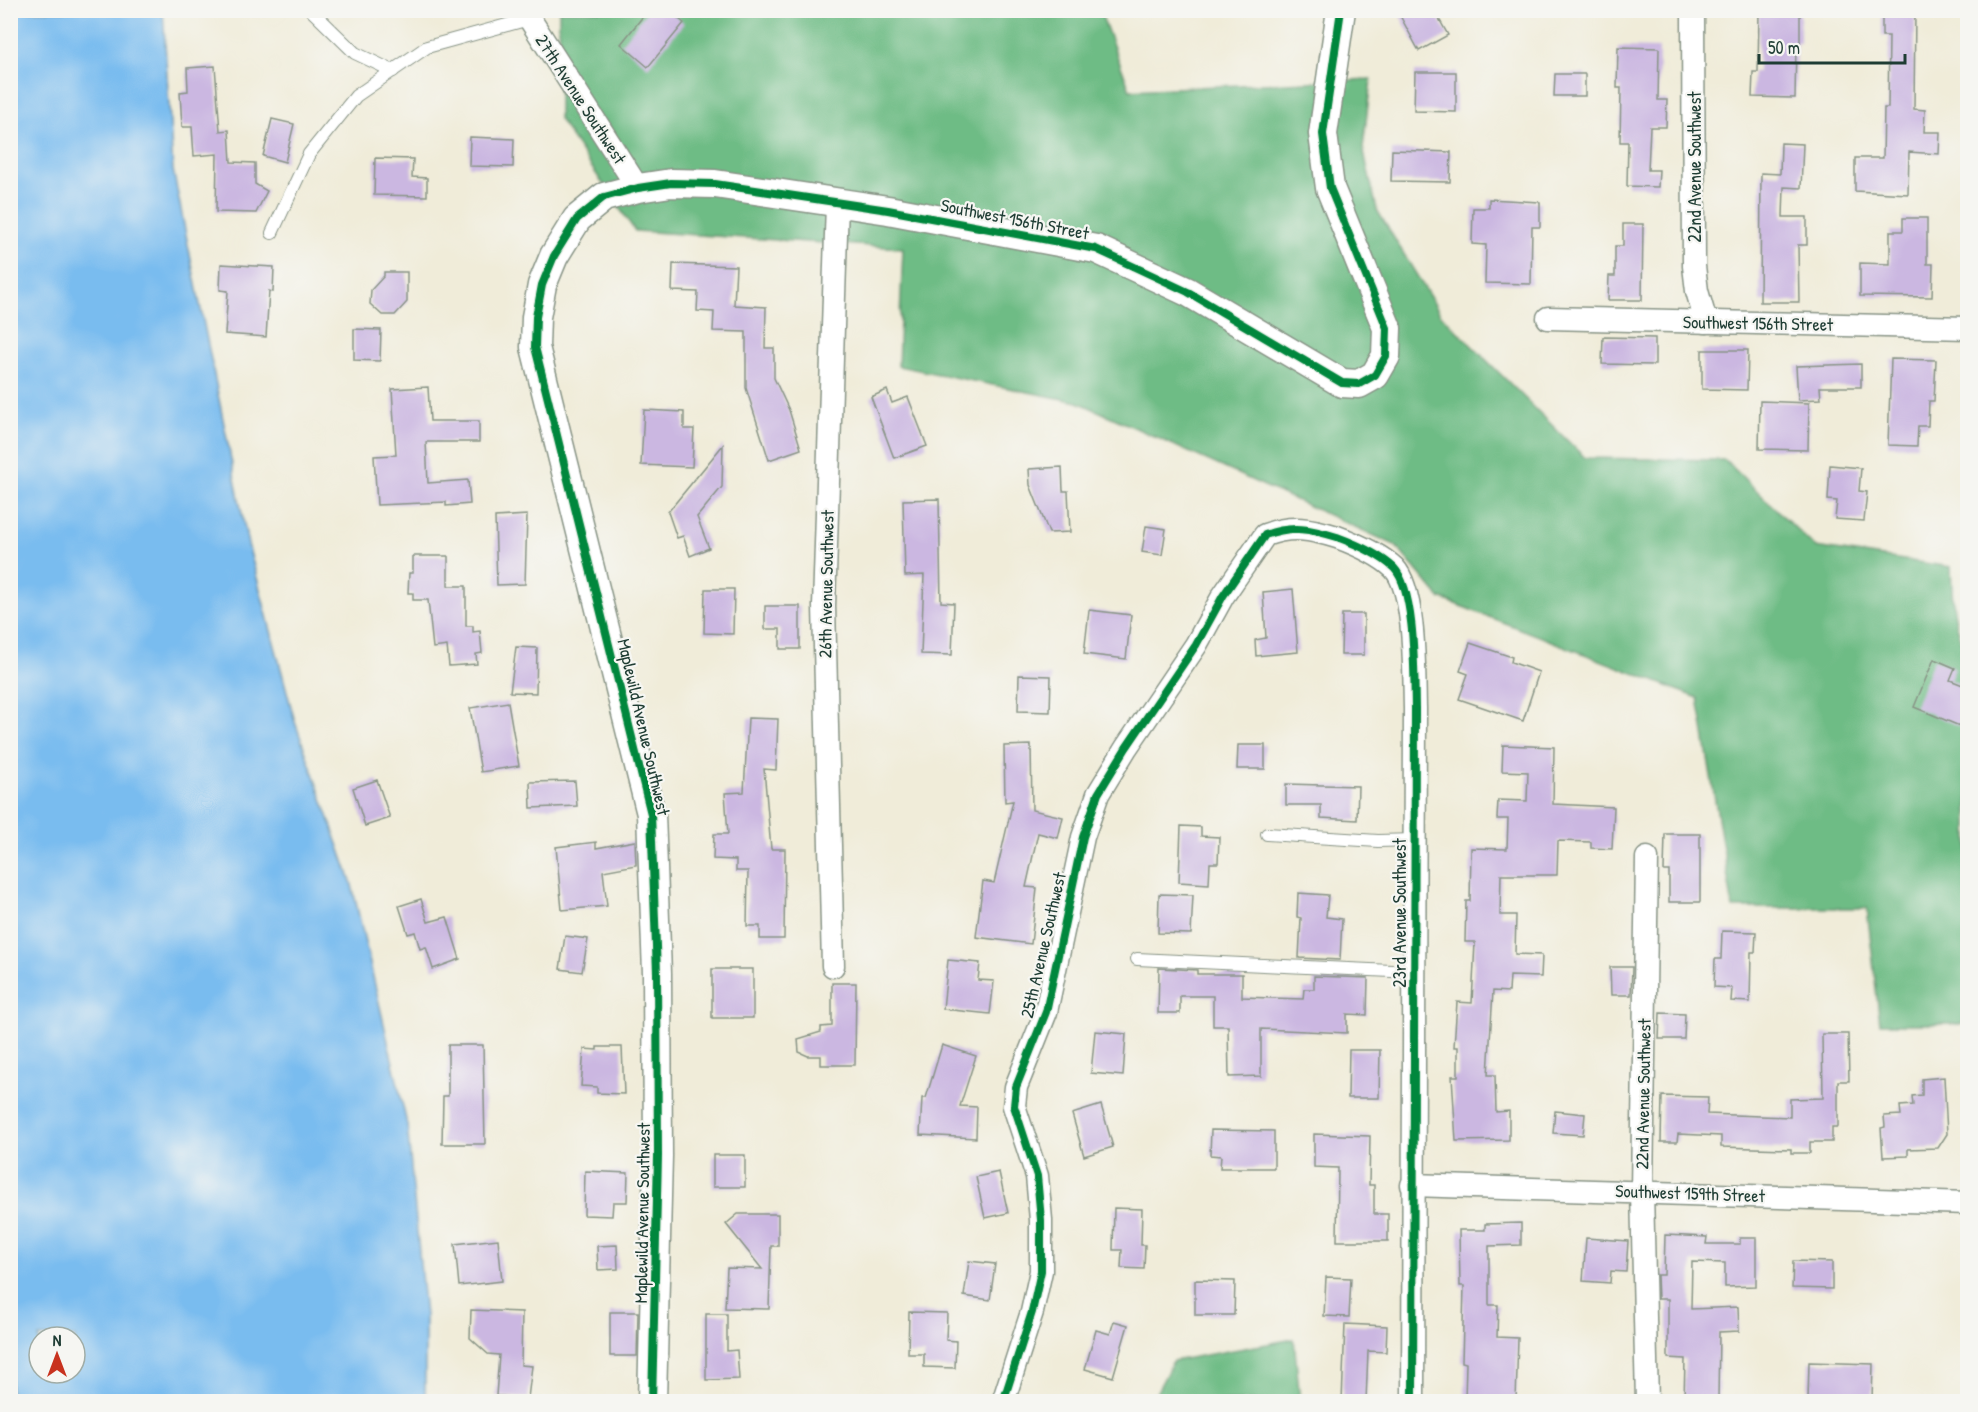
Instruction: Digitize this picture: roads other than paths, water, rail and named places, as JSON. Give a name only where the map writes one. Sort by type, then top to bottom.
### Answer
[{"type":"street","name":"Southwest 156th Street","points":[[638,188],[671,183],[715,184],[837,202],[1096,249],[1188,292],[1342,383],[1359,384],[1375,375],[1386,356],[1387,328],[1330,188],[1323,134],[1341,10]]},
{"type":"street","name":"22nd Avenue Southwest","points":[[1693,10],[1694,266],[1697,291],[1706,322]]},
{"type":"street","name":"27th Avenue Southwest","points":[[526,15],[638,188]]},
{"type":"street","name":"Maplewild Avenue Southwest","points":[[638,188],[604,197],[577,219],[554,256],[542,285],[536,317],[536,347],[651,814],[656,938],[658,1156],[652,1401]]},
{"type":"street","name":"26th Avenue Southwest","points":[[833,966],[824,606],[837,202]]},
{"type":"street","name":"Southwest 156th Street","points":[[1548,318],[1968,328]]},
{"type":"street","name":"23rd Avenue Southwest","points":[[1265,535],[1296,527],[1352,542],[1396,570],[1403,584],[1412,627],[1415,708],[1413,1401]]},
{"type":"street","name":"25th Avenue Southwest","points":[[1004,1401],[1032,1312],[1041,1271],[1041,1220],[1036,1176],[1014,1106],[1016,1088],[1046,1012],[1062,946],[1083,837],[1103,785],[1196,645],[1223,596],[1265,535]]},
{"type":"street","name":"22nd Avenue Southwest","points":[[1647,858],[1641,1191],[1647,1401]]},
{"type":"street","name":"Southwest 159th Street","points":[[1412,1185],[1968,1203]]},
{"type":"lane","points":[[311,10],[355,53],[393,71]]},
{"type":"lane","points":[[272,234],[309,154],[356,96],[428,47],[526,15]]},
{"type":"lane","points":[[1267,834],[1378,842],[1415,840]]},
{"type":"lane","points":[[1137,959],[1413,972]]},
{"type":"water","points":[[10,11],[163,11],[173,170],[248,544],[295,722],[351,881],[407,1124],[425,1316],[425,1401],[11,1401]]}]
